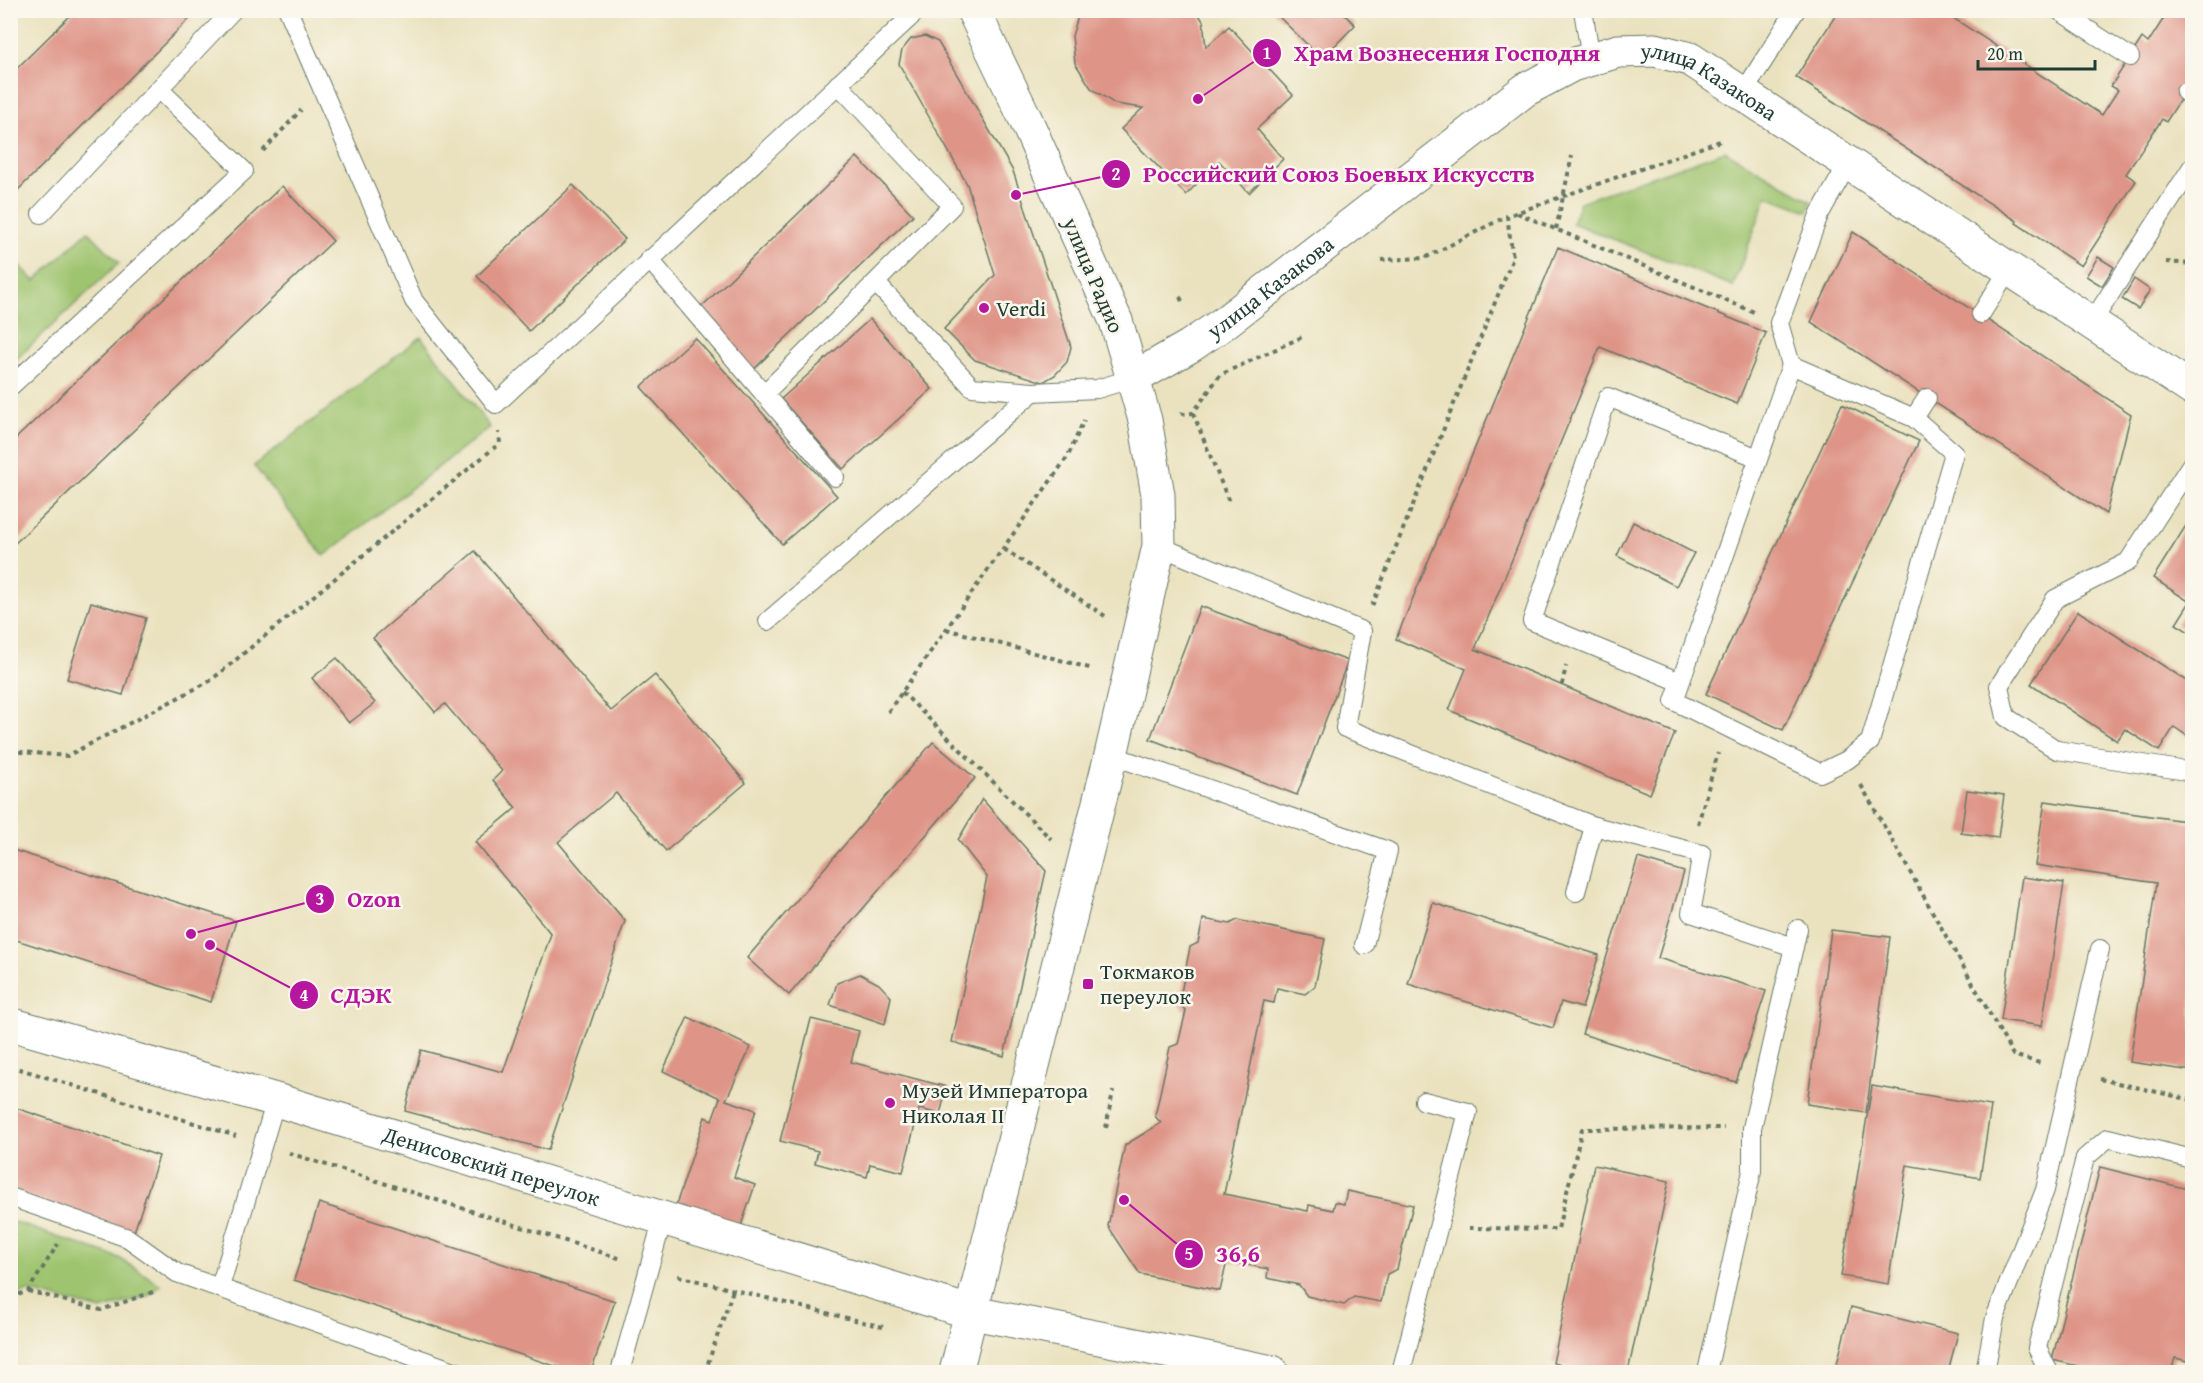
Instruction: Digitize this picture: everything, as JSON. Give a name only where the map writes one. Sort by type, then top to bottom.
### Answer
[{"type":"street","name":"улица Радио","points":[[973,10],[1025,118],[1116,321],[1134,378]]},
{"type":"street","name":"улица Казакова","points":[[1134,378],[1190,346],[1224,323],[1525,90],[1591,59],[1618,51],[1656,50],[1690,59],[2193,389]]},
{"type":"street","points":[[956,1372],[973,1313],[1112,754],[1159,546],[1158,495],[1145,420],[1134,378]]},
{"type":"street","name":"Денисовский переулок","points":[[10,1024],[276,1100],[973,1313],[1272,1372]]},
{"type":"lane","points":[[41,214],[233,10]]},
{"type":"lane","points":[[288,10],[414,301],[496,404],[918,10]]},
{"type":"lane","points":[[1583,10],[1591,59]]},
{"type":"lane","points":[[1743,93],[1796,10]]},
{"type":"lane","points":[[2058,10],[2130,57]]},
{"type":"lane","points":[[764,394],[952,206],[838,84]]},
{"type":"lane","points":[[10,387],[244,171],[159,90]]},
{"type":"lane","points":[[1791,365],[1914,418],[1954,453],[1870,742],[1847,760],[1820,773],[1674,701],[1791,365],[1779,323],[1820,215],[1849,162]]},
{"type":"lane","points":[[2092,322],[2193,167]]},
{"type":"lane","points":[[649,259],[835,477]]},
{"type":"lane","points":[[1981,314],[2010,268]]},
{"type":"lane","points":[[876,283],[972,387],[1033,392],[1097,389],[1134,378]]},
{"type":"lane","points":[[768,621],[1033,392]]},
{"type":"lane","points":[[1680,682],[1532,621],[1608,397],[1758,458]]},
{"type":"lane","points":[[1914,418],[1927,398]]},
{"type":"lane","points":[[2193,463],[2187,481],[2128,562],[2055,599],[1999,686],[2006,717],[2057,750],[2193,772]]},
{"type":"lane","points":[[1159,546],[1362,631],[1345,728],[1594,826],[1702,854],[1691,913],[1796,938],[1752,1128],[1752,1171],[1707,1372]]},
{"type":"lane","points":[[1112,754],[1388,851],[1364,945]]},
{"type":"lane","points":[[1576,892],[1594,826]]},
{"type":"lane","points":[[1985,1372],[1995,1318],[2045,1190],[2100,949]]},
{"type":"lane","points":[[220,1287],[276,1100]]},
{"type":"lane","points":[[1401,1372],[1468,1112],[1424,1101]]},
{"type":"lane","points":[[2049,1372],[2037,1348],[2085,1158],[2108,1138],[2193,1159]]},
{"type":"lane","points":[[10,1197],[128,1238],[177,1273],[457,1372]]},
{"type":"lane","points":[[620,1372],[663,1218]]},
{"type":"path","points":[[244,171],[322,88]]},
{"type":"path","points":[[1381,260],[1425,258],[1516,212],[1723,140]]},
{"type":"path","points":[[1556,229],[1572,156]]},
{"type":"path","points":[[1516,212],[1779,323]]},
{"type":"path","points":[[1362,631],[1513,258],[1507,216]]},
{"type":"path","points":[[1229,502],[1193,413],[1220,375],[1302,337]]},
{"type":"path","points":[[888,712],[1068,456],[1097,389]]},
{"type":"path","points":[[10,751],[67,756],[210,681],[500,443],[496,404]]},
{"type":"path","points":[[1004,549],[1110,620]]},
{"type":"path","points":[[946,629],[1096,670]]},
{"type":"path","points":[[902,692],[1053,842]]},
{"type":"path","points":[[1691,851],[1725,727]]},
{"type":"path","points":[[1847,760],[2013,1054],[2072,1072],[2193,1100]]},
{"type":"path","points":[[10,1066],[649,1268],[889,1329]]},
{"type":"path","points":[[1106,1128],[1113,1091]]},
{"type":"path","points":[[1438,1227],[1558,1229],[1582,1129],[1752,1128]]},
{"type":"path","points":[[10,1298],[28,1291],[75,1219]]},
{"type":"path","points":[[28,1291],[101,1310],[150,1295],[177,1273]]},
{"type":"path","points":[[705,1372],[733,1290]]},
{"type":"green space","points":[[1725,151],[1811,201],[1808,211],[1767,196],[1733,286],[1572,223],[1580,202]]},
{"type":"green space","points":[[88,231],[119,263],[11,364],[11,257],[35,281]]},
{"type":"green space","points":[[421,337],[490,427],[324,556],[254,466]]},
{"type":"green space","points":[[11,1221],[119,1258],[161,1285],[150,1295],[101,1310],[28,1291],[11,1298]]},
{"type":"building","points":[[76,10],[198,10],[14,194],[10,191],[10,75]]},
{"type":"building","points":[[1080,10],[1196,10],[1203,21],[1206,47],[1229,26],[1293,95],[1257,129],[1283,159],[1249,193],[1219,161],[1186,195],[1121,129],[1143,108],[1115,104],[1091,88],[1075,63],[1072,36]]},
{"type":"building","points":[[1272,10],[1340,10],[1355,25],[1322,59]]},
{"type":"building","points":[[1839,10],[1941,10],[2102,115],[2118,90],[2111,86],[2142,38],[2148,43],[2169,10],[2192,10],[2192,81],[2166,122],[2162,119],[2126,174],[2136,181],[2081,266],[2016,223],[2017,221],[1796,77]]},
{"type":"building","points":[[925,36],[938,42],[1013,171],[1071,347],[1067,362],[1055,375],[1043,382],[975,360],[944,329],[995,275],[967,184],[899,64],[902,50],[911,39]]},
{"type":"building","points":[[857,157],[913,215],[753,370],[696,312]]},
{"type":"building","points":[[573,185],[625,239],[529,331],[477,276]]},
{"type":"building","points":[[282,186],[333,241],[10,548],[10,444]]},
{"type":"building","points":[[1853,232],[2131,414],[2106,514],[1811,322]]},
{"type":"building","points":[[1558,247],[1766,333],[1737,404],[1600,347],[1475,649],[1675,733],[1650,794],[1449,710],[1466,669],[1396,639]]},
{"type":"building","points":[[2098,257],[2114,267],[2102,286],[2086,276]]},
{"type":"building","points":[[2134,279],[2150,290],[2138,309],[2122,299]]},
{"type":"building","points":[[870,319],[932,389],[843,469],[781,399]]},
{"type":"building","points":[[695,338],[837,496],[782,544],[641,387]]},
{"type":"building","points":[[1842,404],[1919,441],[1783,730],[1706,694]]},
{"type":"building","points":[[2192,516],[2192,634],[2176,624],[2190,602],[2153,578]]},
{"type":"building","points":[[1633,522],[1694,553],[1676,586],[1617,556]]},
{"type":"building","points":[[475,551],[611,711],[655,675],[746,783],[666,851],[616,793],[558,842],[625,921],[548,1150],[405,1111],[421,1050],[503,1072],[551,934],[475,842],[516,808],[493,780],[502,771],[445,704],[435,712],[373,638]]},
{"type":"building","points":[[91,602],[146,618],[123,695],[67,679]]},
{"type":"building","points":[[1200,606],[1348,661],[1297,795],[1150,739]]},
{"type":"building","points":[[2078,611],[2192,684],[2192,739],[2174,727],[2159,751],[2125,729],[2117,741],[2031,684]]},
{"type":"building","points":[[337,658],[375,703],[349,723],[312,678]]},
{"type":"building","points":[[933,742],[975,778],[789,995],[747,958]]},
{"type":"building","points":[[1967,790],[2004,795],[1998,838],[1961,833]]},
{"type":"building","points":[[982,799],[1046,871],[1004,1056],[952,1042],[987,877],[958,840]]},
{"type":"building","points":[[2045,801],[2192,822],[2192,1071],[2130,1062],[2156,883],[2035,865]]},
{"type":"building","points":[[10,849],[236,921],[211,1002],[10,938]]},
{"type":"building","points":[[1638,858],[1684,872],[1658,958],[1766,991],[1736,1082],[1582,1034]]},
{"type":"building","points":[[2022,877],[2064,883],[2042,1026],[2001,1020]]},
{"type":"building","points":[[1433,903],[1599,955],[1582,1008],[1561,1002],[1553,1028],[1408,984]]},
{"type":"building","points":[[1203,919],[1230,924],[1237,920],[1325,939],[1315,986],[1305,994],[1277,988],[1274,1003],[1264,1001],[1224,1194],[1308,1211],[1309,1205],[1333,1210],[1335,1202],[1344,1204],[1347,1191],[1413,1205],[1397,1269],[1387,1274],[1381,1302],[1354,1297],[1344,1305],[1307,1296],[1299,1285],[1267,1278],[1268,1269],[1227,1261],[1220,1291],[1140,1274],[1108,1226],[1125,1145],[1161,1123],[1155,1116],[1170,1047],[1178,1044],[1186,1011],[1179,1003],[1190,947],[1198,943]]},
{"type":"building","points":[[1831,930],[1890,937],[1866,1113],[1807,1104]]},
{"type":"building","points":[[860,974],[879,984],[891,997],[885,1024],[830,1005],[837,983]]},
{"type":"building","points":[[688,1017],[751,1047],[726,1100],[756,1110],[734,1177],[755,1185],[741,1226],[676,1205],[705,1117],[712,1120],[720,1098],[663,1071]]},
{"type":"building","points":[[811,1019],[859,1031],[851,1062],[947,1087],[940,1114],[919,1109],[903,1172],[870,1164],[867,1177],[815,1163],[818,1151],[780,1141]]},
{"type":"building","points":[[1872,1086],[1991,1106],[1980,1178],[1907,1165],[1888,1284],[1841,1276]]},
{"type":"building","points":[[10,1106],[159,1156],[134,1232],[10,1190]]},
{"type":"building","points":[[1594,1165],[1669,1181],[1628,1372],[1594,1372],[1553,1363]]},
{"type":"building","points":[[2100,1167],[2192,1190],[2192,1362],[2175,1358],[2171,1372],[2104,1372],[2052,1360]]},
{"type":"building","points":[[319,1203],[615,1301],[591,1372],[573,1372],[294,1280]]},
{"type":"building","points":[[1851,1307],[1958,1333],[1948,1372],[1835,1372]]},
{"type":"place","name":"Храм Вознесения Господня","points":[[1198,99]]},
{"type":"place","name":"Российский Союз Боевых Искусств","points":[[1016,195]]},
{"type":"place","name":"Verdi","points":[[984,308]]},
{"type":"place","name":"Ozon","points":[[191,934]]},
{"type":"place","name":"СДЭК","points":[[210,945]]},
{"type":"place","name":"Токмаков переулок","points":[[1088,984]]},
{"type":"place","name":"Музей Императора Николая II","points":[[890,1103]]},
{"type":"place","name":"36,6","points":[[1124,1200]]}]
